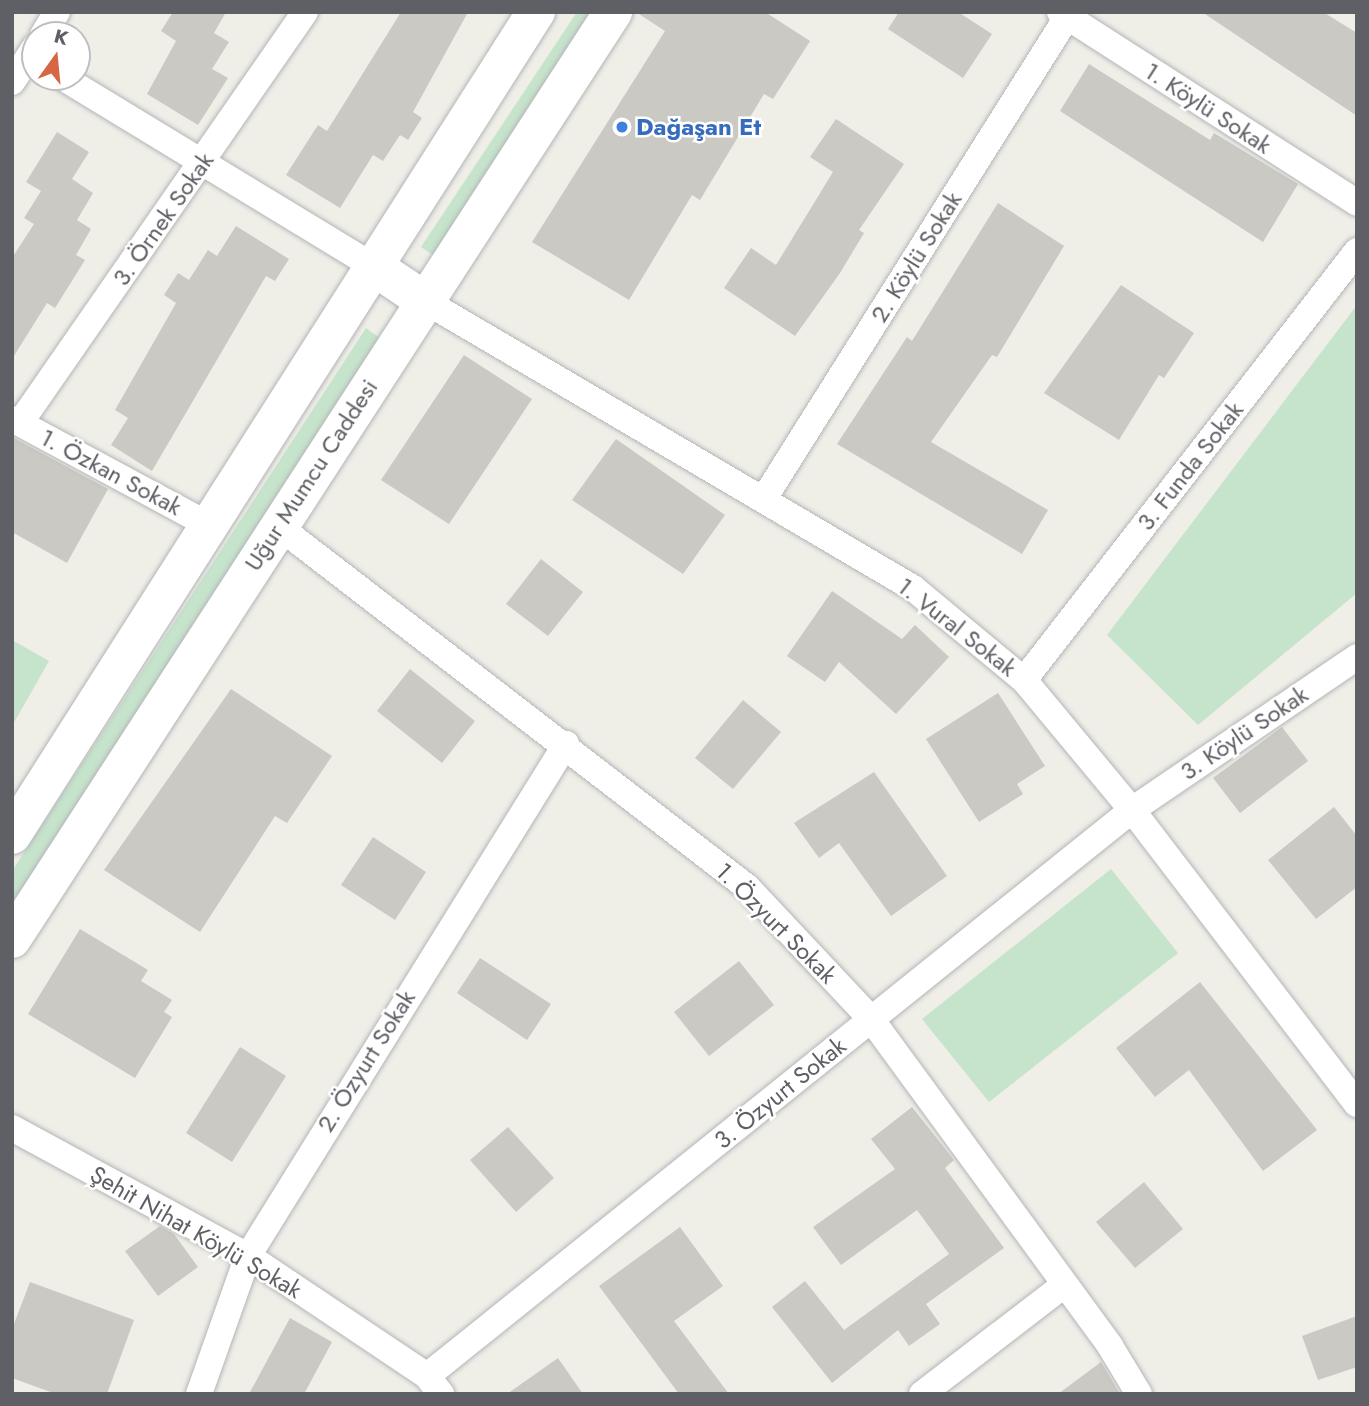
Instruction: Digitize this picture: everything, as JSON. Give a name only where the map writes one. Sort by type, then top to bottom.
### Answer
[{"type":"street","name":"3. Örnek Sokak","points":[[16,421],[203,162],[305,12]]},
{"type":"street","points":[[12,835],[536,12]]},
{"type":"street","name":"Uğur Mumcu Caddesi","points":[[12,939],[613,12]]},
{"type":"street","name":"1. Köylü Sokak","points":[[1064,15],[1357,203]]},
{"type":"street","name":"2. Köylü Sokak","points":[[765,497],[1064,15]]},
{"type":"street","points":[[12,82],[21,66]]},
{"type":"street","points":[[85,91],[373,266],[425,301]]},
{"type":"street","name":"3. Funda Sokak","points":[[1024,680],[1357,251]]},
{"type":"street","name":"1. Vural Sokak","points":[[425,301],[765,497],[913,588],[1024,680],[1132,810],[1357,1104]]},
{"type":"street","name":"1. Özkan Sokak","points":[[16,421],[209,525]]},
{"type":"street","name":"1. Özyurt Sokak","points":[[278,526],[566,744],[747,887],[871,1019],[1064,1285],[1139,1394]]},
{"type":"street","name":"3. Köylü Sokak","points":[[1132,810],[1357,657]]},
{"type":"street","name":"2. Özyurt Sokak","points":[[199,1394],[248,1256],[566,744]]},
{"type":"street","name":"3. Özyurt Sokak","points":[[434,1385],[871,1019],[1132,810]]},
{"type":"street","name":"Şehit Nihat Köylü Sokak","points":[[12,1128],[248,1256],[434,1385]]},
{"type":"street","points":[[922,1394],[1064,1285]]},
{"type":"green space","points":[[577,12],[594,12],[433,255],[421,247]]},
{"type":"green space","points":[[1357,305],[1357,593],[1198,725],[1107,635]]},
{"type":"green space","points":[[366,328],[381,339],[12,909],[12,871]]},
{"type":"green space","points":[[12,640],[49,661],[12,726]]},
{"type":"green space","points":[[1111,869],[1178,953],[989,1102],[922,1019]]},
{"type":"building","points":[[173,12],[226,12],[214,33],[229,42],[212,69],[228,78],[198,125],[147,94],[176,41],[161,31]]},
{"type":"building","points":[[401,12],[468,12],[413,112],[422,118],[408,140],[400,135],[383,161],[373,155],[340,208],[286,175],[318,125],[327,131]]},
{"type":"building","points":[[636,12],[765,12],[810,41],[773,99],[764,94],[700,200],[692,195],[629,300],[532,242],[665,31]]},
{"type":"building","points":[[899,12],[958,12],[992,34],[963,78],[888,29]]},
{"type":"building","points":[[1202,12],[1323,12],[1357,33],[1357,116]]},
{"type":"building","points":[[1089,64],[1210,140],[1214,133],[1298,184],[1263,242],[1060,111]]},
{"type":"building","points":[[836,119],[904,164],[859,230],[864,233],[840,273],[795,336],[724,288],[751,248],[776,265],[833,172],[810,157]]},
{"type":"building","points":[[57,132],[89,152],[72,179],[93,193],[77,220],[91,229],[76,255],[85,260],[55,308],[47,303],[12,359],[12,258],[34,224],[24,218],[41,191],[26,182]]},
{"type":"building","points":[[998,203],[1064,246],[997,357],[992,355],[931,442],[1048,510],[1022,554],[837,444],[907,337],[912,341]]},
{"type":"building","points":[[236,226],[289,259],[275,281],[266,276],[152,471],[111,445],[128,418],[115,410],[176,303],[164,295],[178,273],[189,280],[208,250],[217,256]]},
{"type":"building","points":[[1121,285],[1194,333],[1164,378],[1159,375],[1119,440],[1044,393]]},
{"type":"building","points":[[464,355],[532,399],[449,524],[381,480]]},
{"type":"building","points":[[12,437],[108,489],[67,563],[12,532]]},
{"type":"building","points":[[616,439],[725,515],[683,574],[572,500]]},
{"type":"building","points":[[541,559],[583,592],[548,636],[506,604]]},
{"type":"building","points":[[832,591],[902,639],[915,625],[949,657],[896,714],[839,662],[825,682],[787,656]]},
{"type":"building","points":[[410,669],[475,721],[442,763],[377,711]]},
{"type":"building","points":[[231,689],[332,756],[287,823],[275,816],[200,932],[104,870]]},
{"type":"building","points":[[998,693],[1045,766],[1017,784],[1023,794],[979,822],[926,739]]},
{"type":"building","points":[[743,700],[781,732],[733,789],[695,758]]},
{"type":"building","points":[[1282,727],[1308,761],[1240,813],[1213,778]]},
{"type":"building","points":[[874,772],[947,876],[891,916],[839,843],[819,858],[794,823]]},
{"type":"building","points":[[1334,807],[1357,836],[1357,887],[1316,919],[1268,860]]},
{"type":"building","points":[[373,837],[426,872],[395,920],[341,885]]},
{"type":"building","points":[[80,929],[148,970],[141,981],[172,1000],[164,1012],[172,1017],[135,1078],[28,1014]]},
{"type":"building","points":[[480,958],[551,1004],[527,1040],[457,993]]},
{"type":"building","points":[[739,961],[774,1005],[709,1056],[674,1012]]},
{"type":"building","points":[[1200,982],[1317,1130],[1263,1171],[1189,1070],[1155,1097],[1116,1048]]},
{"type":"building","points":[[240,1047],[286,1076],[232,1162],[186,1133]]},
{"type":"building","points":[[912,1107],[954,1160],[945,1168],[1004,1248],[926,1304],[940,1324],[909,1346],[898,1330],[832,1383],[772,1307],[805,1281],[844,1330],[949,1254],[917,1210],[841,1265],[813,1227],[895,1169],[871,1139]]},
{"type":"building","points":[[508,1127],[554,1178],[516,1212],[470,1160]]},
{"type":"building","points":[[1144,1182],[1183,1229],[1135,1268],[1096,1222]]},
{"type":"building","points":[[160,1226],[174,1234],[198,1267],[158,1296],[125,1251]]},
{"type":"building","points":[[680,1227],[723,1286],[674,1321],[729,1394],[679,1394],[599,1286]]},
{"type":"building","points":[[30,1282],[134,1320],[107,1394],[56,1394],[12,1378],[12,1329]]},
{"type":"building","points":[[1357,1316],[1357,1367],[1318,1380],[1302,1336]]},
{"type":"building","points":[[290,1318],[332,1342],[304,1394],[249,1394]]},
{"type":"building","points":[[558,1358],[583,1394],[507,1394]]},
{"type":"building","points":[[1101,1362],[1120,1394],[1058,1394]]},
{"type":"place","name":"Dağaşan Et","points":[[622,127]]}]
